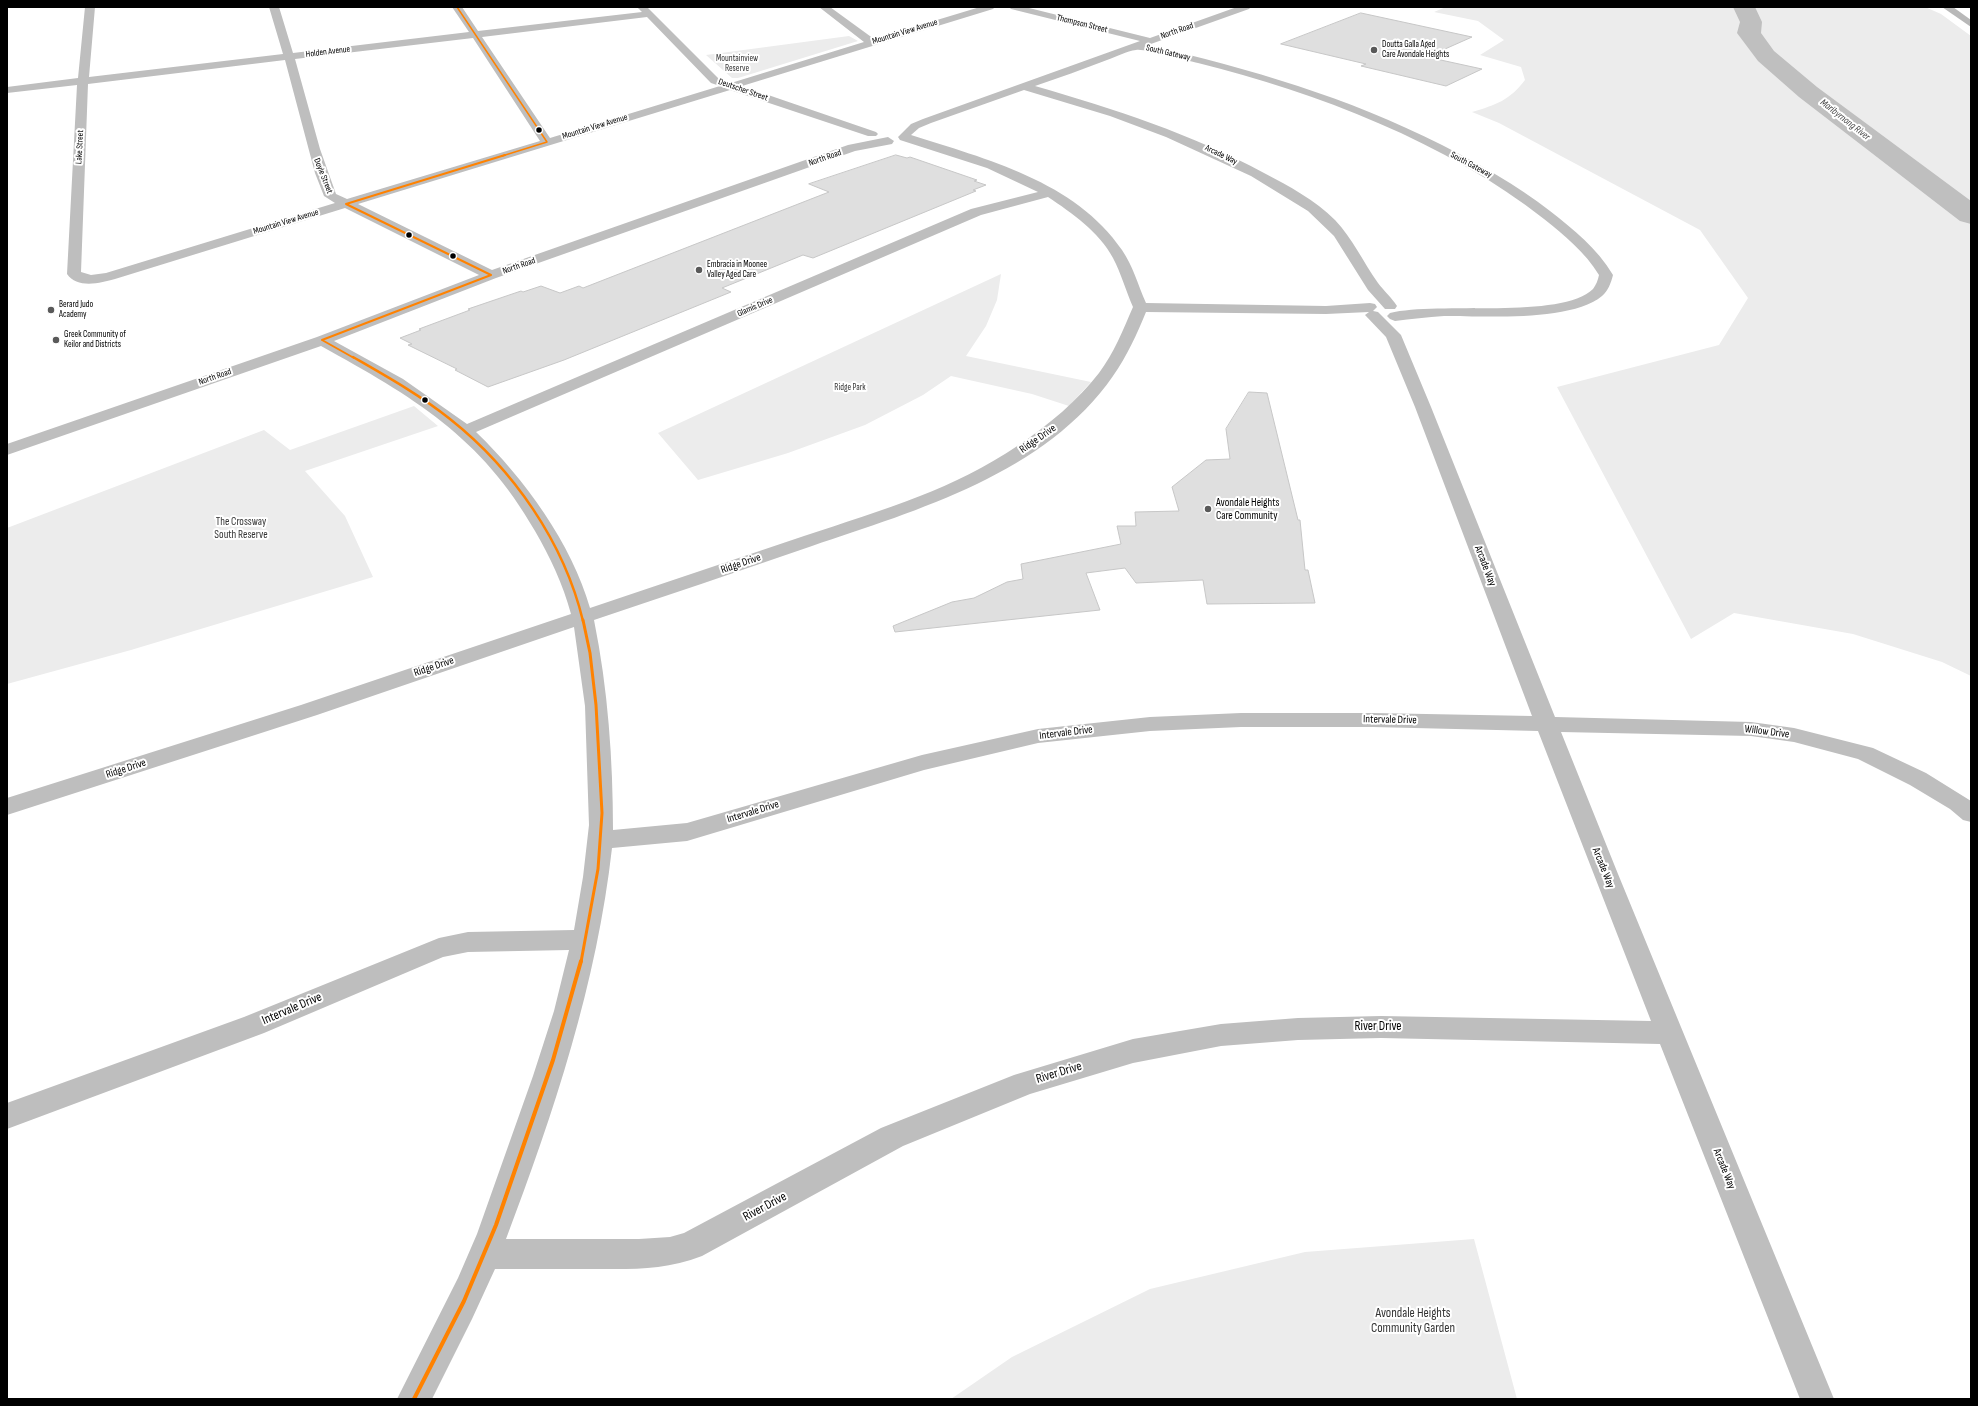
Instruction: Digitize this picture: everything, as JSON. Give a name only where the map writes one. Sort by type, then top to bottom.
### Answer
[{"type":"street","name":"Lake Street","points":[[86,279],[78,277],[74,274],[83,80],[90,7]]},
{"type":"street","name":"Doyle Street","points":[[274,7],[289,57],[317,166],[330,196],[491,275]]},
{"type":"street","points":[[457,7],[474,35],[547,142]]},
{"type":"street","points":[[824,7],[872,43]]},
{"type":"street","name":"Mountain View Avenue","points":[[86,279],[110,276],[990,7]]},
{"type":"street","name":"Thompson Street","points":[[1014,7],[1151,41]]},
{"type":"street","name":"North Road","points":[[7,450],[322,340],[491,275],[852,148],[895,135],[927,121],[1026,87],[1246,7]]},
{"type":"street","points":[[1947,7],[1971,24]]},
{"type":"street","name":"Holden Avenue","points":[[7,90],[474,35],[645,11]]},
{"type":"street","name":"Deutscher Street","points":[[645,11],[715,81],[847,125],[872,135],[874,139],[895,135]]},
{"type":"street","name":"South Gateway","points":[[1137,46],[1228,68],[1281,83],[1336,102],[1412,134],[1490,174],[1520,194],[1570,234],[1600,263],[1606,275],[1603,286],[1595,294],[1562,307],[1522,312],[1442,312],[1393,316],[1372,311]]},
{"type":"street","name":"Arcade Way","points":[[1026,87],[1120,115],[1164,130],[1222,155],[1284,188],[1330,224],[1361,265],[1372,288],[1393,316],[1426,414],[1545,723],[1817,1399]]},
{"type":"street","name":"Deutscher Street","points":[[847,125],[895,135]]},
{"type":"street","name":"North Road","points":[[852,148],[872,135]]},
{"type":"street","points":[[895,135],[1008,172],[1076,209],[1102,234],[1116,252],[1140,307],[1372,311]]},
{"type":"street","name":"Glamis Drive","points":[[465,431],[976,212],[1048,193]]},
{"type":"street","name":"Arcade Way","points":[[1372,288],[1374,298],[1372,311],[1385,326],[1393,316]]},
{"type":"street","name":"Ridge Drive","points":[[7,808],[583,618],[928,500],[983,473],[1036,442],[1074,412],[1094,392],[1110,371],[1140,307]]},
{"type":"street","points":[[322,340],[387,377],[465,431],[505,473],[538,520],[566,571],[583,618],[594,688],[600,758],[600,840],[584,940],[569,1004],[550,1069],[485,1254],[414,1399]]},
{"type":"street","name":"Intervale Drive","points":[[600,840],[687,832],[922,763],[1038,736],[1150,724],[1241,720],[1373,720],[1545,723]]},
{"type":"street","name":"Willow Drive","points":[[1545,723],[1751,730],[1794,735],[1864,753],[1918,779],[1958,803],[1971,814]]},
{"type":"street","name":"Intervale Drive","points":[[7,1116],[254,1025],[439,948],[468,942],[584,940]]},
{"type":"street","name":"River Drive","points":[[485,1254],[639,1254],[670,1252],[691,1246],[892,1137],[1024,1084],[1134,1051],[1221,1034],[1306,1029],[1381,1027],[1669,1033]]},
{"type":"green space","points":[[1446,7],[1925,7],[1941,14],[1971,36],[1971,676],[1942,662],[1853,634],[1734,613],[1691,639],[1557,387],[1719,345],[1748,298],[1700,230],[1499,123],[1472,112],[1502,101],[1514,92],[1525,80],[1521,67],[1480,55],[1504,40],[1478,21],[1434,12]]},
{"type":"green space","name":"Mountainview Reserve","points":[[849,36],[858,41],[738,78],[732,78],[706,55]]},
{"type":"green space","name":"Ridge Park","points":[[1001,274],[997,300],[986,326],[966,356],[1091,382],[1069,406],[1032,394],[951,376],[923,395],[865,425],[788,453],[698,480],[658,433]]},
{"type":"green space","name":"The Crossway South Reserve","points":[[414,406],[438,426],[305,471],[345,516],[373,577],[131,650],[7,684],[7,528],[264,430],[290,450]]},
{"type":"green space","name":"Avondale Heights Community Garden","points":[[1474,1239],[1517,1399],[951,1399],[1012,1357],[1150,1289],[1305,1252]]},
{"type":"building","name":"Doutta Galla Aged Care Avondale Heights","points":[[1361,13],[1472,37],[1427,57],[1482,69],[1446,86],[1361,66],[1366,64],[1281,44]]},
{"type":"building","name":"Embracia in Moonee Valley Aged Care","points":[[896,155],[907,158],[910,157],[977,180],[974,181],[986,185],[973,190],[976,191],[813,258],[803,255],[722,288],[731,292],[564,360],[488,387],[455,370],[457,369],[408,345],[412,344],[400,338],[421,330],[419,329],[470,310],[468,309],[521,291],[523,292],[541,286],[560,293],[579,286],[583,288],[829,192],[809,184]]},
{"type":"building","name":"Avondale Heights Care Community","points":[[1249,392],[1267,393],[1298,520],[1300,520],[1305,570],[1308,570],[1315,603],[1207,604],[1203,580],[1136,583],[1125,568],[1086,573],[1100,610],[895,632],[893,626],[952,602],[974,598],[1007,582],[1023,579],[1021,564],[1121,544],[1117,526],[1136,526],[1135,512],[1179,511],[1172,487],[1206,460],[1230,459],[1226,429]]},
{"type":"waterway","name":"Maribyrnong River","points":[[1744,7],[1751,22],[1749,33],[1766,56],[1808,92],[1971,215]]},
{"type":"transit line","points":[[457,7],[547,142]]},
{"type":"transit line","points":[[346,204],[547,142]]},
{"type":"transit line","points":[[346,204],[491,275]]},
{"type":"transit line","points":[[322,340],[491,275]]},
{"type":"transit line","points":[[322,340],[388,377],[430,404],[450,419],[487,452],[515,485],[541,522],[571,582],[583,619],[593,670],[599,740],[602,813],[601,837],[593,901],[580,966],[553,1060],[512,1181],[488,1246],[464,1301],[414,1399]]},
{"type":"place","name":"Doutta Galla Aged Care Avondale Heights","points":[[1374,50]]},
{"type":"place","name":"Embracia in Moonee Valley Aged Care","points":[[699,270]]},
{"type":"place","name":"Berard Judo Academy","points":[[51,310]]},
{"type":"place","name":"Greek Community of Keilor and Districts","points":[[56,340]]},
{"type":"place","name":"Avondale Heights Care Community","points":[[1208,509]]}]
